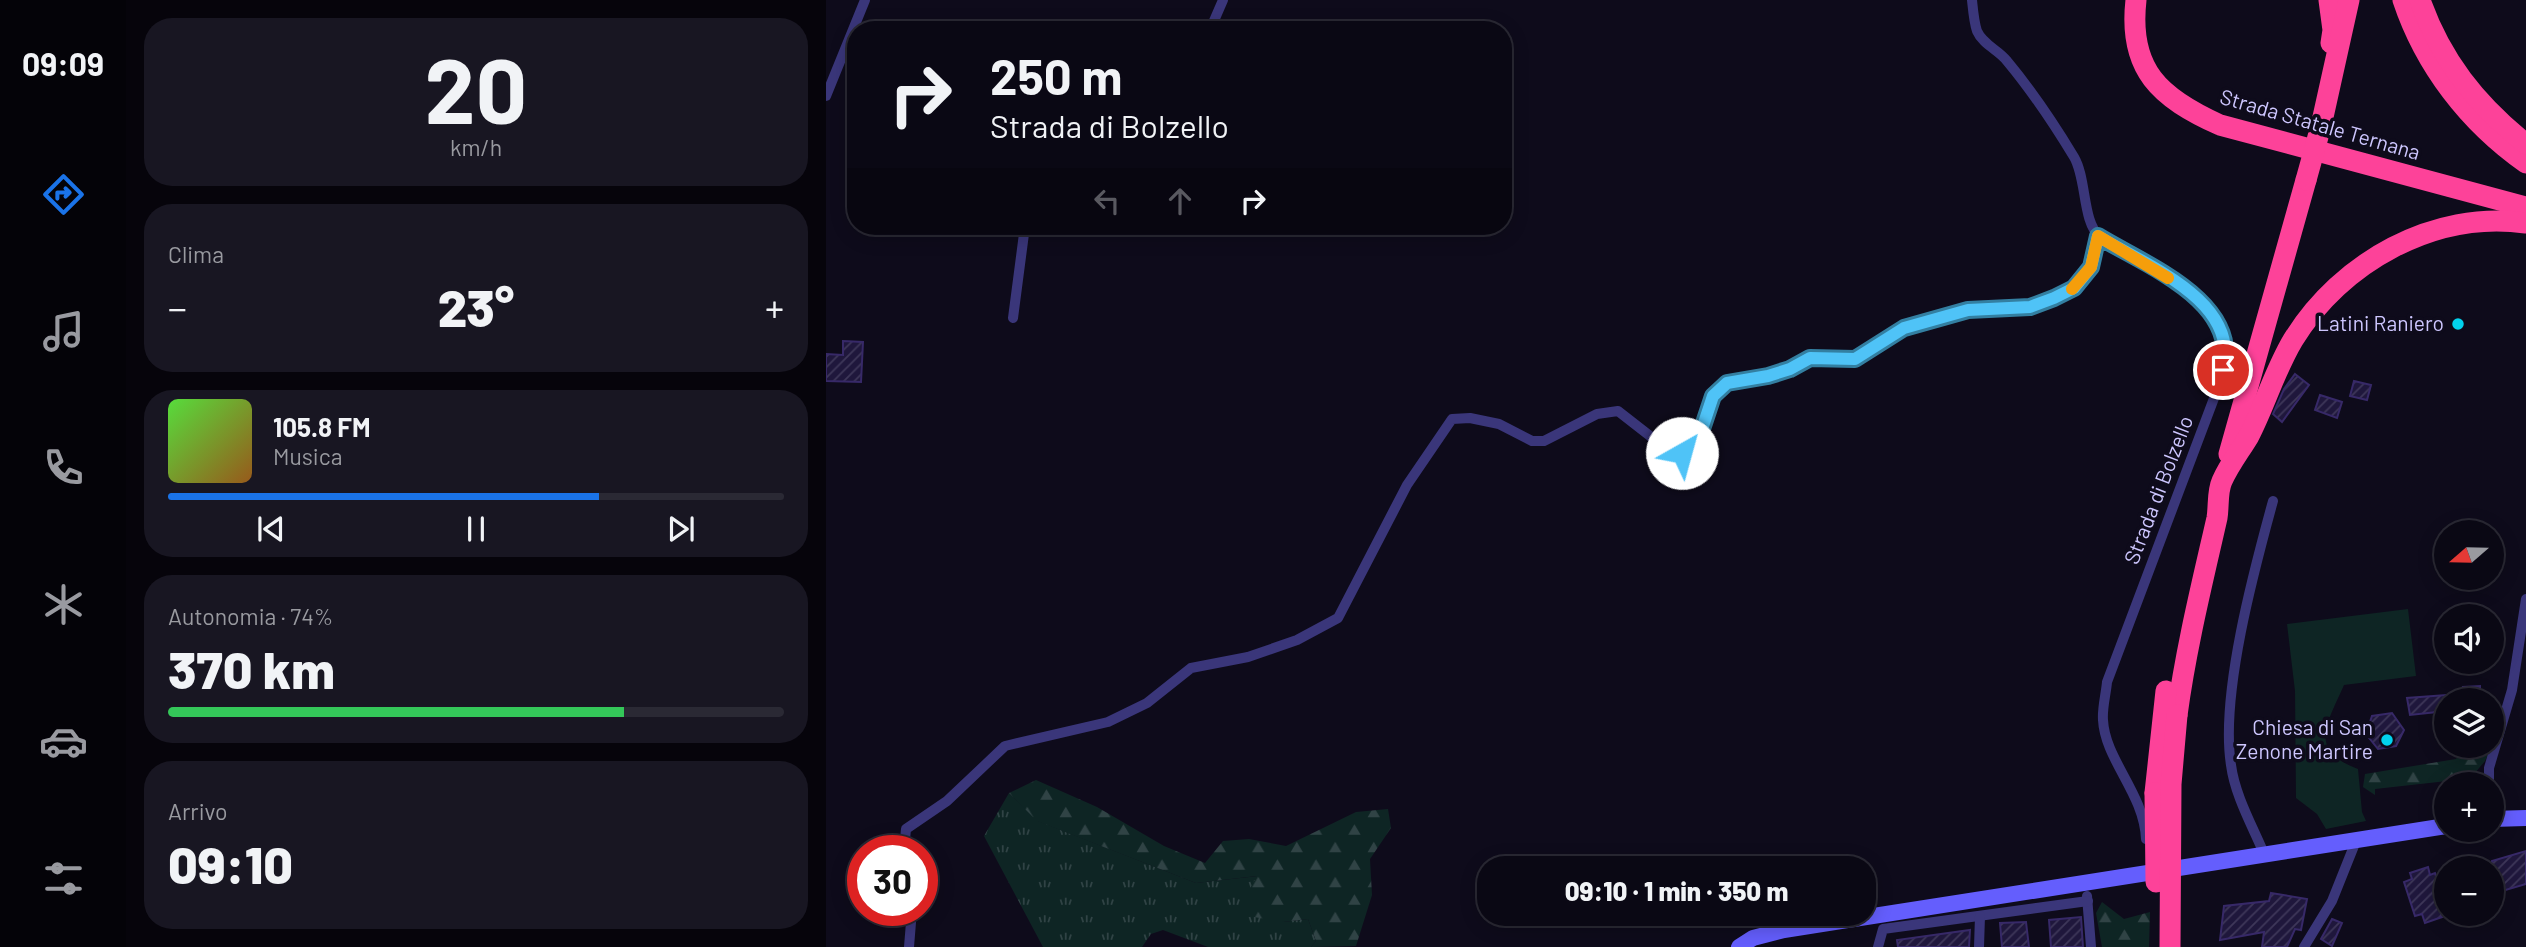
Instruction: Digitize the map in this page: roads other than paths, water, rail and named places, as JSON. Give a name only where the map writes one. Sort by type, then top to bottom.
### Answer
[{"type":"highway","name":"Strada Statale Ternana","points":[[2136,0],[2133,27],[2141,60],[2158,88],[2185,109],[2220,125],[2526,206]]},
{"type":"highway","points":[[2329,0],[2333,30],[2330,50],[2336,71]]},
{"type":"highway","points":[[2156,947],[2155,793],[2170,715],[2217,515],[2220,484],[2336,71],[2349,0]]},
{"type":"highway","points":[[2403,0],[2432,64],[2467,112],[2498,143],[2526,163]]},
{"type":"highway","points":[[2420,0],[2445,58],[2460,79],[2495,119],[2526,144]]},
{"type":"highway","points":[[2220,484],[2249,434],[2293,340],[2316,307],[2356,271],[2399,243],[2438,229],[2484,221],[2526,223]]},
{"type":"highway","points":[[2170,715],[2170,947]]},
{"type":"street","points":[[856,21],[865,0]]},
{"type":"street","points":[[1214,21],[1223,0]]},
{"type":"street","points":[[905,835],[906,829],[947,801],[1005,746],[1108,722],[1147,703],[1191,668],[1297,640],[1338,618],[1407,485],[1452,419],[1470,418],[1499,424],[1532,441],[1544,441],[1597,414],[1618,411],[1668,450],[1682,453],[1693,446],[1713,396],[1727,383],[1768,376],[1790,369],[1810,358],[1855,359],[1904,328],[1968,310],[2030,307],[2074,288],[2091,267],[2098,236],[2089,218],[2086,191],[2076,161],[2022,79],[1978,32],[1972,0]]},
{"type":"street","points":[[826,96],[847,44]]},
{"type":"street","points":[[1013,317],[1024,235]]},
{"type":"street","name":"Strada di Bolzello","points":[[2098,236],[2196,295],[2210,309],[2222,332],[2227,354],[2214,398],[2107,682],[2102,721],[2112,750],[2141,807],[2148,874]]},
{"type":"street","points":[[2265,856],[2238,791],[2231,766],[2229,739],[2243,629],[2273,500]]},
{"type":"street","points":[[2489,772],[2512,690],[2526,599]]},
{"type":"street","points":[[2504,819],[2526,818]]},
{"type":"street","points":[[1739,947],[1753,938],[1784,930],[2434,828]]},
{"type":"street","points":[[2304,947],[2332,901],[2356,841]]},
{"type":"street","points":[[2087,883],[2091,947]]},
{"type":"street","points":[[1878,947],[1883,929],[2088,901]]},
{"type":"street","points":[[1979,947],[1980,916]]},
{"type":"street","points":[[909,947],[911,926]]},
{"type":"place","name":"Latini Raniero","points":[[2458,324]]},
{"type":"place","name":"Chiesa di San Zenone Martire","points":[[2387,740]]}]
